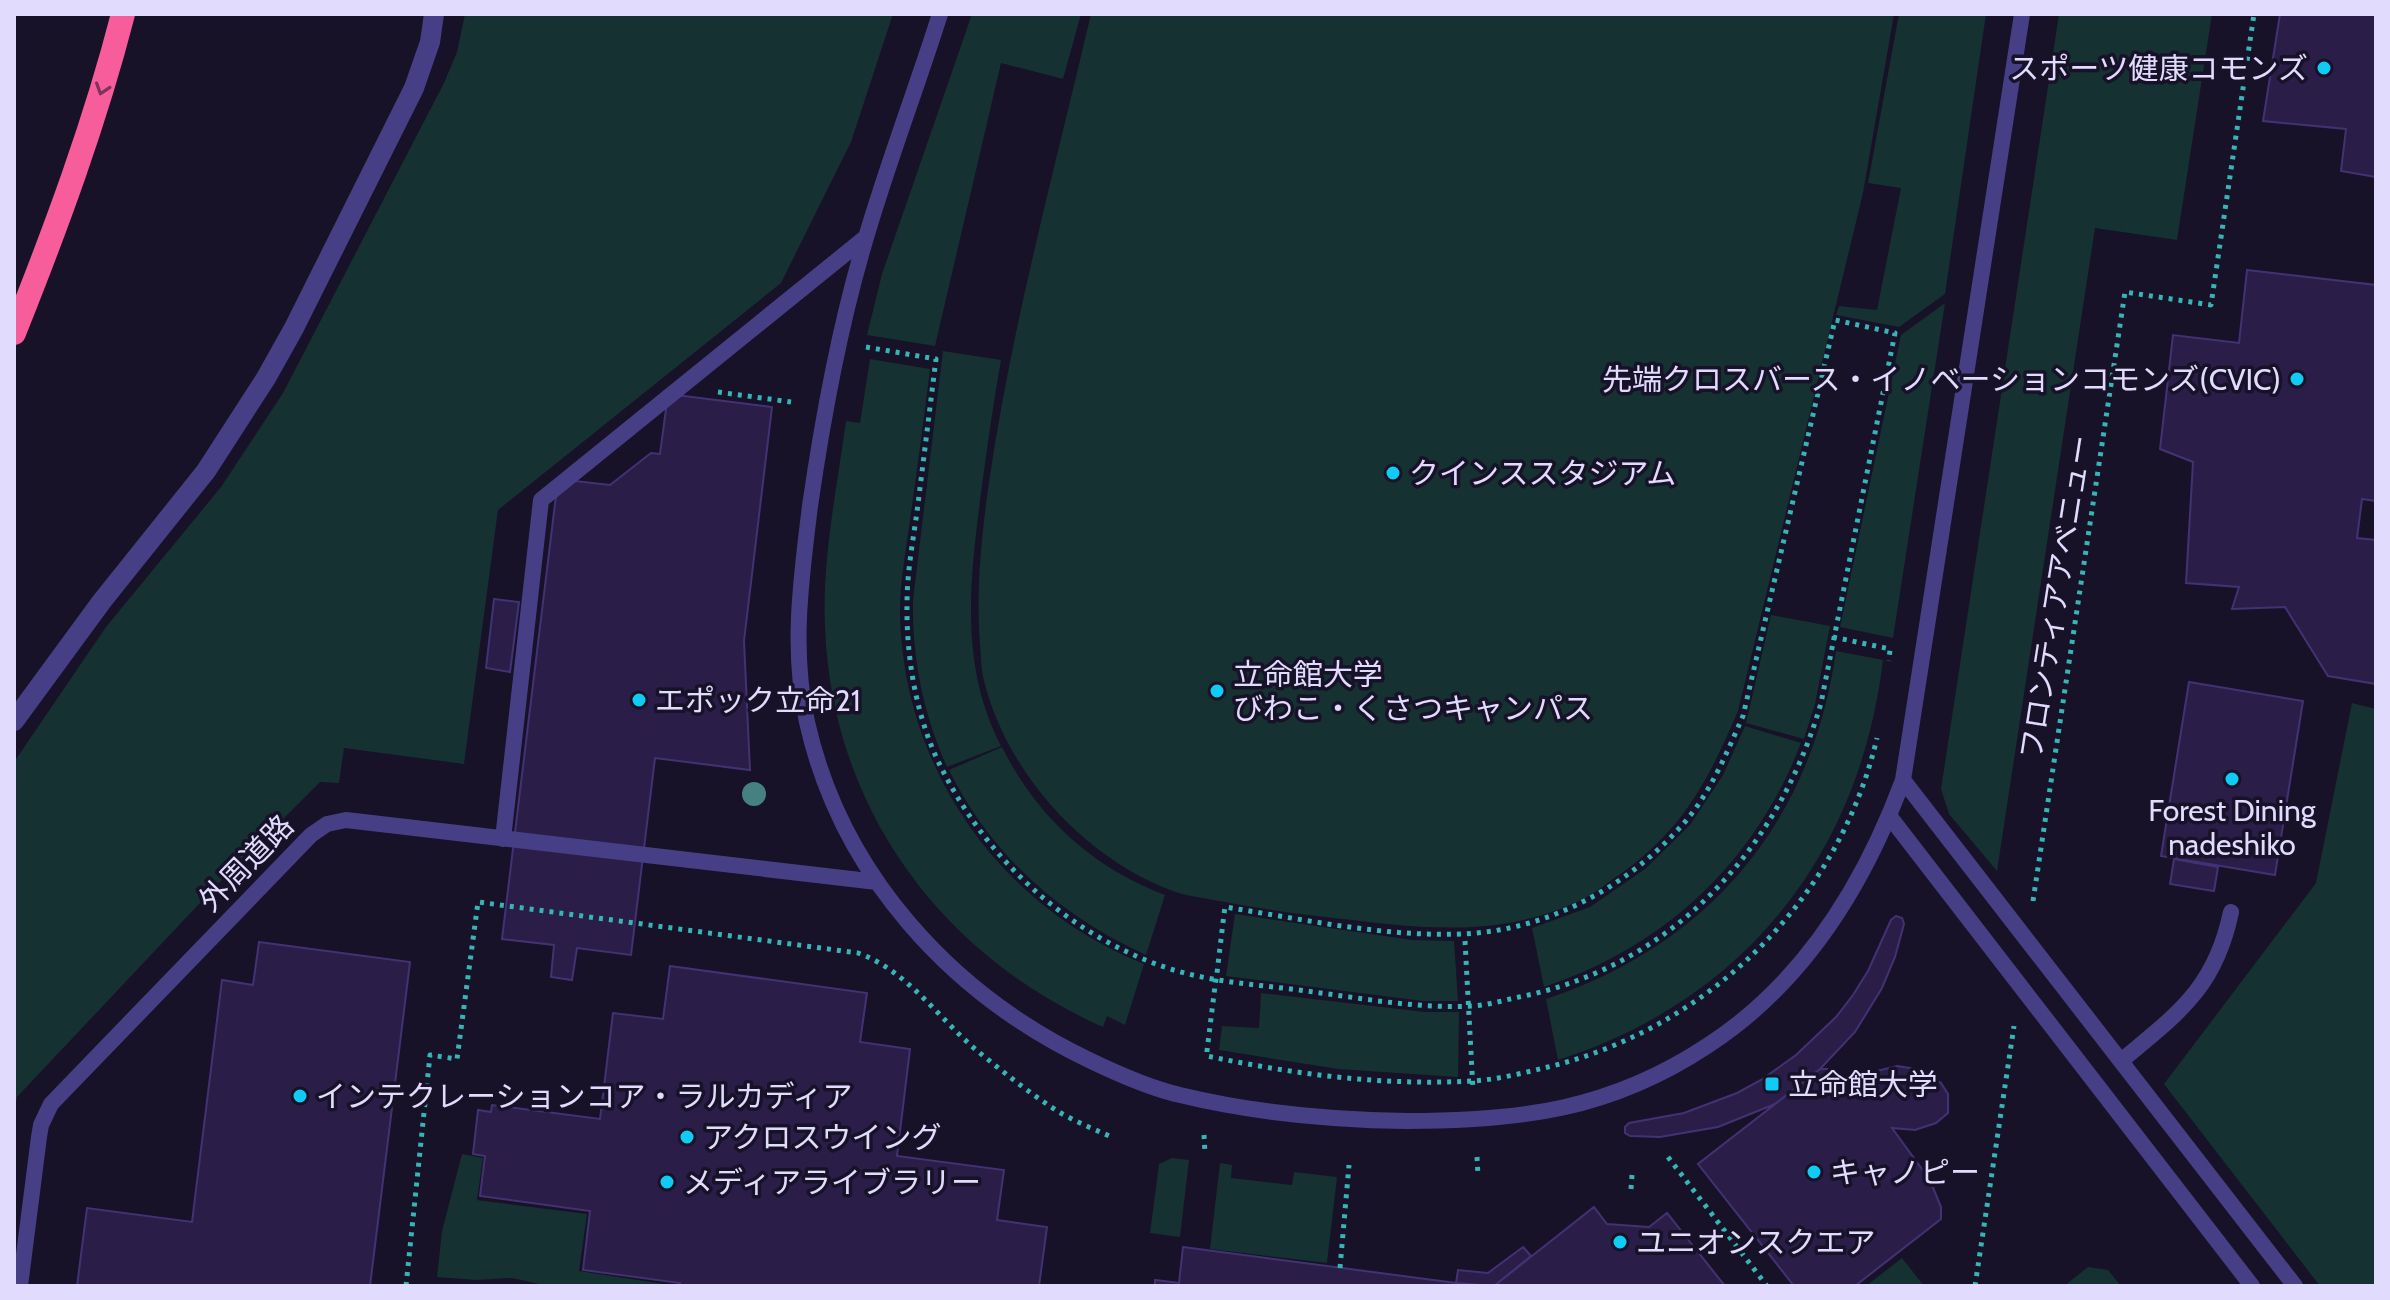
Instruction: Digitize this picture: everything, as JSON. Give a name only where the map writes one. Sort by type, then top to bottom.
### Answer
[{"type":"highway","points":[[14,333],[66,202],[107,76],[123,14]]},
{"type":"street","points":[[14,721],[102,601],[206,471],[266,378],[414,88],[430,42],[434,14]]},
{"type":"lane","points":[[940,14],[866,237],[824,406],[800,584],[797,629],[801,689],[817,762],[833,804],[877,882],[924,941],[979,991],[1041,1035],[1107,1069],[1177,1094],[1244,1107],[1378,1121],[1475,1121],[1547,1112],[1612,1094],[1673,1066],[1730,1031],[1787,978],[1827,929],[1856,886],[1890,817],[1903,780],[2022,14]]},
{"type":"lane","points":[[503,839],[541,500],[866,237]]},
{"type":"lane","points":[[1903,780],[2295,1286]]},
{"type":"lane","points":[[1890,817],[2252,1286]]},
{"type":"lane","name":"外周道路","points":[[20,1286],[39,1137],[51,1104],[311,835],[327,824],[346,820],[877,882]]},
{"type":"lane","points":[[2121,1061],[2183,1008],[2197,992],[2219,954],[2231,912]]},
{"type":"path","name":"フロンティアアベニュー","points":[[2027,940],[2125,292],[2211,305],[2254,14]]},
{"type":"path","points":[[875,349],[936,359],[907,600],[908,646],[915,691],[943,773],[986,839],[1025,883],[1055,909],[1105,940],[1175,970],[1216,979],[1422,1006],[1469,1006],[1543,992],[1596,973],[1668,931],[1711,895],[1764,831],[1792,783],[1821,703],[1895,333],[1835,320],[1743,716],[1719,771],[1685,822],[1641,864],[1588,901],[1529,923],[1464,934],[1413,933],[1225,907],[1216,979],[1207,1056],[1339,1077],[1473,1081],[1534,1071],[1595,1054],[1652,1028],[1679,1013],[1729,976],[1794,909],[1829,858],[1857,801],[1880,727]]},
{"type":"path","points":[[710,391],[791,402]]},
{"type":"path","points":[[1833,637],[1890,649],[1889,665]]},
{"type":"path","points":[[406,1286],[430,1055],[457,1059],[478,902],[858,953],[876,959],[896,972],[974,1048],[1016,1081],[1060,1113],[1114,1138]]},
{"type":"path","points":[[1465,941],[1473,1090]]},
{"type":"path","points":[[1975,1286],[2020,986]]},
{"type":"path","points":[[1204,1135],[1205,1154]]},
{"type":"path","points":[[1477,1157],[1478,1176]]},
{"type":"path","points":[[1668,1157],[1767,1286]]},
{"type":"path","points":[[1340,1268],[1349,1165]]},
{"type":"path","points":[[1631,1189],[1632,1175]]},
{"type":"green space","points":[[465,14],[893,14],[851,142],[781,283],[498,510],[464,764],[344,748],[339,783],[320,782],[215,887],[17,1097],[14,1114],[14,762],[106,627],[221,487],[283,393],[444,83],[457,52]]},
{"type":"green space","points":[[972,14],[1081,14],[1063,79],[1001,63],[935,346],[867,335],[882,274]]},
{"type":"green space","name":"クインススタジアム","points":[[1091,14],[1894,14],[1863,193],[1738,711],[1704,782],[1677,822],[1641,858],[1589,896],[1528,919],[1470,927],[1441,927],[1299,914],[1182,894],[1140,876],[1108,857],[1079,834],[1052,807],[1009,745],[994,712],[982,669],[979,606],[983,528],[1021,310]]},
{"type":"green space","points":[[1899,14],[1986,14],[1945,294],[1899,327],[1836,315],[1839,306],[1877,310],[1901,188],[1868,183]]},
{"type":"green space","points":[[2059,14],[2212,14],[2177,240],[2095,228],[1997,871],[1949,814],[1941,789]]},
{"type":"green space","points":[[1945,303],[1893,638],[1840,627],[1901,335]]},
{"type":"green space","points":[[943,351],[1001,360],[977,525],[971,621],[979,684],[1001,746],[947,767],[931,726],[921,685],[913,622],[913,600]]},
{"type":"green space","points":[[870,359],[930,369],[900,600],[905,669],[919,724],[940,776],[968,825],[1004,868],[1045,906],[1092,939],[1144,964],[1125,1025],[1107,1016],[1103,1027],[1045,996],[992,959],[945,916],[905,867],[873,813],[848,754],[832,692],[825,626],[826,575],[846,421],[860,423]]},
{"type":"green space","points":[[1771,615],[1830,626],[1815,704],[1804,739],[1746,723]]},
{"type":"green space","points":[[1836,651],[1883,660],[1870,730],[1849,795],[1820,856],[1782,910],[1737,958],[1685,999],[1625,1034],[1558,1060],[1546,999],[1604,976],[1657,946],[1703,910],[1743,869],[1777,822],[1803,770],[1823,713]]},
{"type":"green space","points":[[2352,703],[2376,709],[2376,1286],[2320,1286],[2164,1084],[2316,883]]},
{"type":"green space","points":[[1745,726],[1801,743],[1782,786],[1732,862],[1667,923],[1629,949],[1588,970],[1544,987],[1532,928],[1590,907],[1645,869],[1690,825],[1723,775]]},
{"type":"green space","points":[[1002,747],[1032,796],[1069,837],[1114,870],[1165,895],[1146,955],[1085,922],[1057,902],[1007,856],[985,829],[949,770]]},
{"type":"green space","points":[[1235,914],[1412,940],[1454,941],[1458,1001],[1423,1001],[1226,976]]},
{"type":"green space","points":[[1261,993],[1425,1012],[1459,1012],[1458,1077],[1338,1069],[1219,1050],[1222,1026],[1259,1028]]},
{"type":"green space","points":[[462,1154],[483,1158],[477,1200],[587,1214],[579,1271],[677,1286],[548,1286],[512,1278],[476,1280],[437,1277],[442,1231]]},
{"type":"green space","points":[[1172,1158],[1189,1160],[1180,1237],[1150,1233],[1159,1164]]},
{"type":"green space","points":[[1220,1163],[1232,1165],[1231,1178],[1292,1185],[1294,1172],[1337,1177],[1327,1263],[1210,1249]]},
{"type":"green space","points":[[1902,1258],[1924,1286],[1866,1286]]},
{"type":"green space","points":[[2088,1267],[2108,1270],[2121,1286],[2064,1286]]},
{"type":"building","name":"スポーツ健康コモンズ","points":[[2280,14],[2376,14],[2376,177],[2341,171],[2346,129],[2263,121]]},
{"type":"building","points":[[2247,270],[2376,285],[2376,501],[2362,499],[2357,538],[2376,540],[2376,684],[2328,676],[2285,607],[2232,609],[2239,587],[2186,583],[2193,462],[2160,449],[2173,335],[2239,343]]},
{"type":"building","name":"エポック立命21","points":[[668,394],[772,407],[744,641],[750,770],[655,758],[631,955],[577,948],[572,980],[551,977],[554,945],[502,939],[558,479],[610,485],[651,453],[660,454]]},
{"type":"building","points":[[494,599],[519,602],[510,672],[486,668]]},
{"type":"building","name":"Forest Dining nadeshiko","points":[[2189,682],[2303,701],[2275,875],[2161,856]]},
{"type":"building","points":[[2174,859],[2218,867],[2214,891],[2170,884]]},
{"type":"building","points":[[1896,916],[1902,918],[1904,924],[1882,988],[1855,1032],[1820,1069],[1775,1104],[1718,1127],[1660,1137],[1630,1136],[1625,1133],[1629,1123],[1684,1113],[1737,1093],[1796,1055],[1836,1017],[1853,995],[1868,971],[1891,920]]},
{"type":"building","name":"インテクレーションコア・ラルカディア","points":[[259,942],[410,962],[370,1286],[77,1286],[87,1208],[192,1222],[222,980],[253,985]]},
{"type":"building","name":"アクロスウイング","points":[[670,966],[867,993],[860,1042],[910,1049],[897,1156],[1004,1170],[997,1220],[1047,1227],[1039,1286],[680,1286],[680,1283],[583,1270],[590,1211],[480,1196],[485,1156],[473,1154],[478,1110],[491,1112],[492,1105],[600,1119],[613,1013],[663,1019]]},
{"type":"building","name":"キャノピー","points":[[1897,1066],[1916,1069],[1931,1076],[1941,1083],[1948,1094],[1948,1113],[1936,1123],[1915,1130],[1892,1128],[1930,1180],[1941,1207],[1941,1219],[1855,1286],[1794,1286],[1698,1164],[1820,1069],[1828,1069],[1854,1085],[1869,1073]]},
{"type":"building","name":"ユニオンスクエア","points":[[1594,1207],[1607,1224],[1649,1227],[1667,1213],[1725,1286],[1494,1286]]},
{"type":"building","points":[[1183,1247],[1477,1286],[1155,1286],[1155,1280],[1179,1283]]},
{"type":"building","points":[[1523,1247],[1531,1256],[1494,1286],[1456,1283],[1458,1270],[1488,1273]]},
{"type":"place","name":"スポーツ健康コモンズ","points":[[2324,68]]},
{"type":"place","name":"先端クロスバース・イノベーションコモンズ(CVIC)","points":[[2297,379]]},
{"type":"place","name":"クインススタジアム","points":[[1393,473]]},
{"type":"place","name":"立命館大学 びわこ・くさつキャンパス","points":[[1217,691]]},
{"type":"place","name":"エポック立命21","points":[[639,700]]},
{"type":"place","name":"Forest Dining nadeshiko","points":[[2232,779]]},
{"type":"place","name":"立命館大学","points":[[1772,1084]]},
{"type":"place","name":"インテクレーションコア・ラルカディア","points":[[300,1096]]},
{"type":"place","name":"アクロスウイング","points":[[687,1137]]},
{"type":"place","name":"キャノピー","points":[[1814,1172]]},
{"type":"place","name":"メディアライブラリー","points":[[667,1182]]},
{"type":"place","name":"ユニオンスクエア","points":[[1620,1242]]}]
